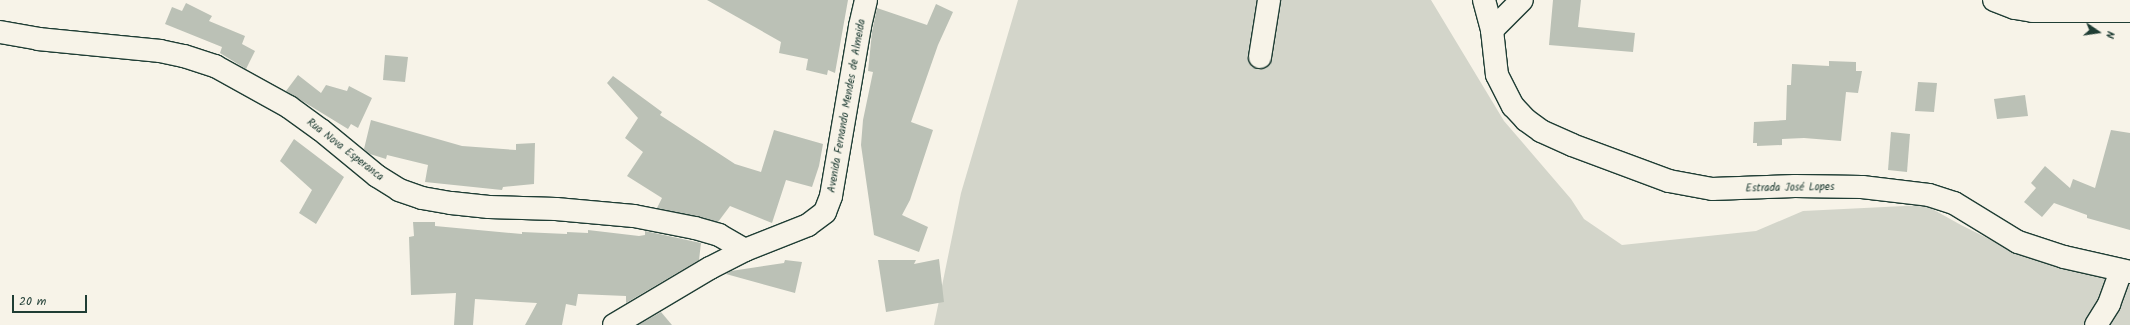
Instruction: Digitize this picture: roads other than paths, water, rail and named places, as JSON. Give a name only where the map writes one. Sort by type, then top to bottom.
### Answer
[{"type":"street","name":"Avenida Fernando Mendes de Almeida","points":[[614,325],[673,289],[745,250],[808,225],[825,212],[831,196],[860,26],[866,0]]},
{"type":"street","points":[[1260,56],[1269,0]]},
{"type":"street","name":"Estrada José Lopes","points":[[1484,0],[1492,30],[1497,75],[1513,106],[1526,120],[1542,131],[1602,157],[1669,181],[1712,189],[1795,186],[1854,187],[1882,188],[1929,194],[1954,203],[2018,242],[2064,257],[2125,272],[2109,304],[2096,325]]},
{"type":"street","points":[[1492,30],[1522,0]]},
{"type":"street","points":[[1994,0],[2014,8],[2033,11],[2130,11]]},
{"type":"street","name":"Rua Nova Esperanca","points":[[0,32],[38,39],[160,51],[184,56],[215,66],[289,107],[321,130],[376,176],[399,190],[422,198],[489,207],[556,209],[634,216],[695,228],[719,235],[745,250]]}]
